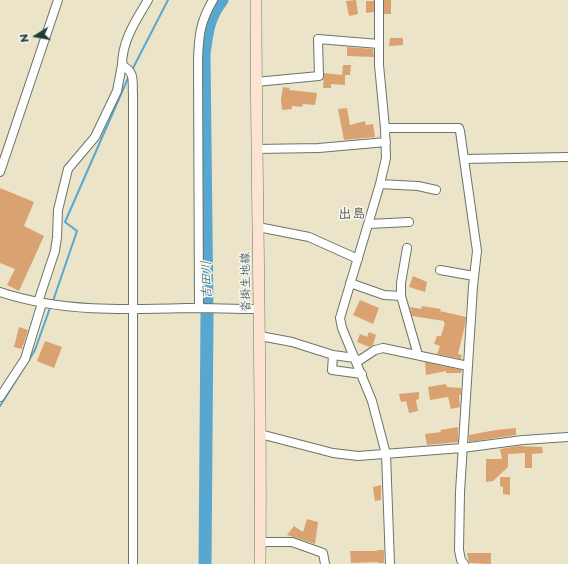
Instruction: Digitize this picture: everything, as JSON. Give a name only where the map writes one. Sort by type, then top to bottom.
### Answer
[{"type":"main road","name":"沓掛生地線","points":[[256,0],[256,149],[260,309],[260,564]]},
{"type":"street","points":[[0,172],[58,0]]},
{"type":"street","points":[[0,397],[25,359],[55,251],[58,210],[68,169],[95,137],[117,91],[126,40],[148,0]]},
{"type":"street","points":[[199,308],[198,59],[201,26],[206,12],[213,0]]},
{"type":"street","points":[[379,0],[379,65],[385,128],[386,158],[380,184],[340,318],[342,328],[372,401],[386,454],[390,564]]},
{"type":"street","points":[[256,82],[319,76],[318,39],[379,44]]},
{"type":"street","points":[[122,65],[130,70],[132,74],[134,564]]},
{"type":"street","points":[[385,128],[459,128],[477,251],[462,448],[459,550],[461,560],[464,564]]},
{"type":"street","points":[[256,149],[319,148],[386,142]]},
{"type":"street","points":[[464,159],[568,158]]},
{"type":"street","points":[[380,184],[418,186],[436,190]]},
{"type":"street","points":[[368,224],[409,222]]},
{"type":"street","points":[[258,227],[309,237],[358,259]]},
{"type":"street","points":[[407,248],[401,283],[401,296],[418,355]]},
{"type":"street","points":[[440,270],[474,276]]},
{"type":"street","points":[[350,283],[384,295],[401,296]]},
{"type":"street","points":[[0,292],[40,303],[89,308],[260,309]]},
{"type":"street","points":[[260,336],[292,342],[333,356],[356,360],[375,350],[383,348],[468,366]]},
{"type":"street","points":[[333,356],[332,370],[362,374]]},
{"type":"street","points":[[260,434],[332,453],[358,456],[462,448],[523,440],[568,437]]},
{"type":"street","points":[[260,542],[292,542],[323,553],[326,564]]},
{"type":"building","points":[[356,0],[358,14],[349,16],[346,1]]},
{"type":"building","points":[[384,0],[391,0],[391,14],[384,14]]},
{"type":"building","points":[[366,1],[374,1],[374,12],[366,13]]},
{"type":"building","points":[[390,38],[403,38],[403,45],[389,46]]},
{"type":"building","points":[[347,47],[373,49],[374,57],[347,56]]},
{"type":"building","points":[[343,65],[351,65],[350,75],[345,75],[345,85],[331,84],[331,88],[323,88],[324,73],[342,75]]},
{"type":"building","points":[[283,87],[290,88],[289,90],[317,93],[315,105],[303,104],[302,107],[292,106],[292,109],[282,110],[281,99]]},
{"type":"building","points":[[347,108],[350,125],[365,121],[366,125],[373,124],[375,137],[344,140],[338,109]]},
{"type":"building","points":[[0,188],[34,202],[24,226],[44,236],[19,291],[7,285],[15,269],[0,263]]},
{"type":"building","points":[[413,276],[427,282],[425,292],[409,287]]},
{"type":"building","points":[[360,300],[379,308],[373,324],[353,315]]},
{"type":"building","points":[[422,306],[441,309],[440,311],[466,317],[458,354],[462,355],[461,359],[437,354],[440,346],[434,344],[437,336],[441,336],[445,323],[444,321],[412,316],[410,307],[421,309]]},
{"type":"building","points":[[19,327],[28,330],[22,349],[14,347]]},
{"type":"building","points":[[369,332],[376,335],[373,345],[369,347],[357,342],[360,334],[367,337]]},
{"type":"building","points":[[45,341],[62,347],[54,368],[37,361]]},
{"type":"building","points":[[425,362],[462,370],[461,373],[446,373],[446,371],[426,375]]},
{"type":"building","points":[[446,384],[447,387],[461,388],[461,395],[459,395],[460,407],[451,409],[448,397],[430,400],[428,387]]},
{"type":"building","points":[[419,392],[419,399],[416,400],[418,411],[409,413],[406,401],[401,402],[399,394]]},
{"type":"building","points":[[458,427],[458,442],[427,445],[425,434],[441,432],[440,430]]},
{"type":"building","points":[[516,428],[516,435],[469,442],[469,435]]},
{"type":"building","points":[[518,446],[542,447],[543,453],[532,454],[532,468],[525,468],[525,453],[508,454],[508,467],[493,481],[486,482],[486,459],[502,459],[500,449]]},
{"type":"building","points":[[500,477],[510,477],[510,495],[503,494],[503,487],[500,486]]},
{"type":"building","points":[[381,485],[381,500],[375,501],[373,487]]},
{"type":"building","points":[[307,519],[318,522],[315,544],[287,535],[294,526],[303,532]]},
{"type":"building","points":[[384,550],[384,563],[351,563],[350,551]]},
{"type":"building","points":[[467,553],[491,553],[491,564],[469,563]]},
{"type":"waterway","points":[[132,70],[168,0]]},
{"type":"waterway","name":"吉田川","points":[[205,564],[207,316],[204,54],[207,32],[211,19],[222,0]]},
{"type":"waterway","points":[[53,301],[77,231],[65,222],[129,76]]},
{"type":"waterway","points":[[29,360],[35,350],[51,305]]},
{"type":"waterway","points":[[0,406],[25,366]]},
{"type":"district","name":"出島","points":[[352,214]]}]
